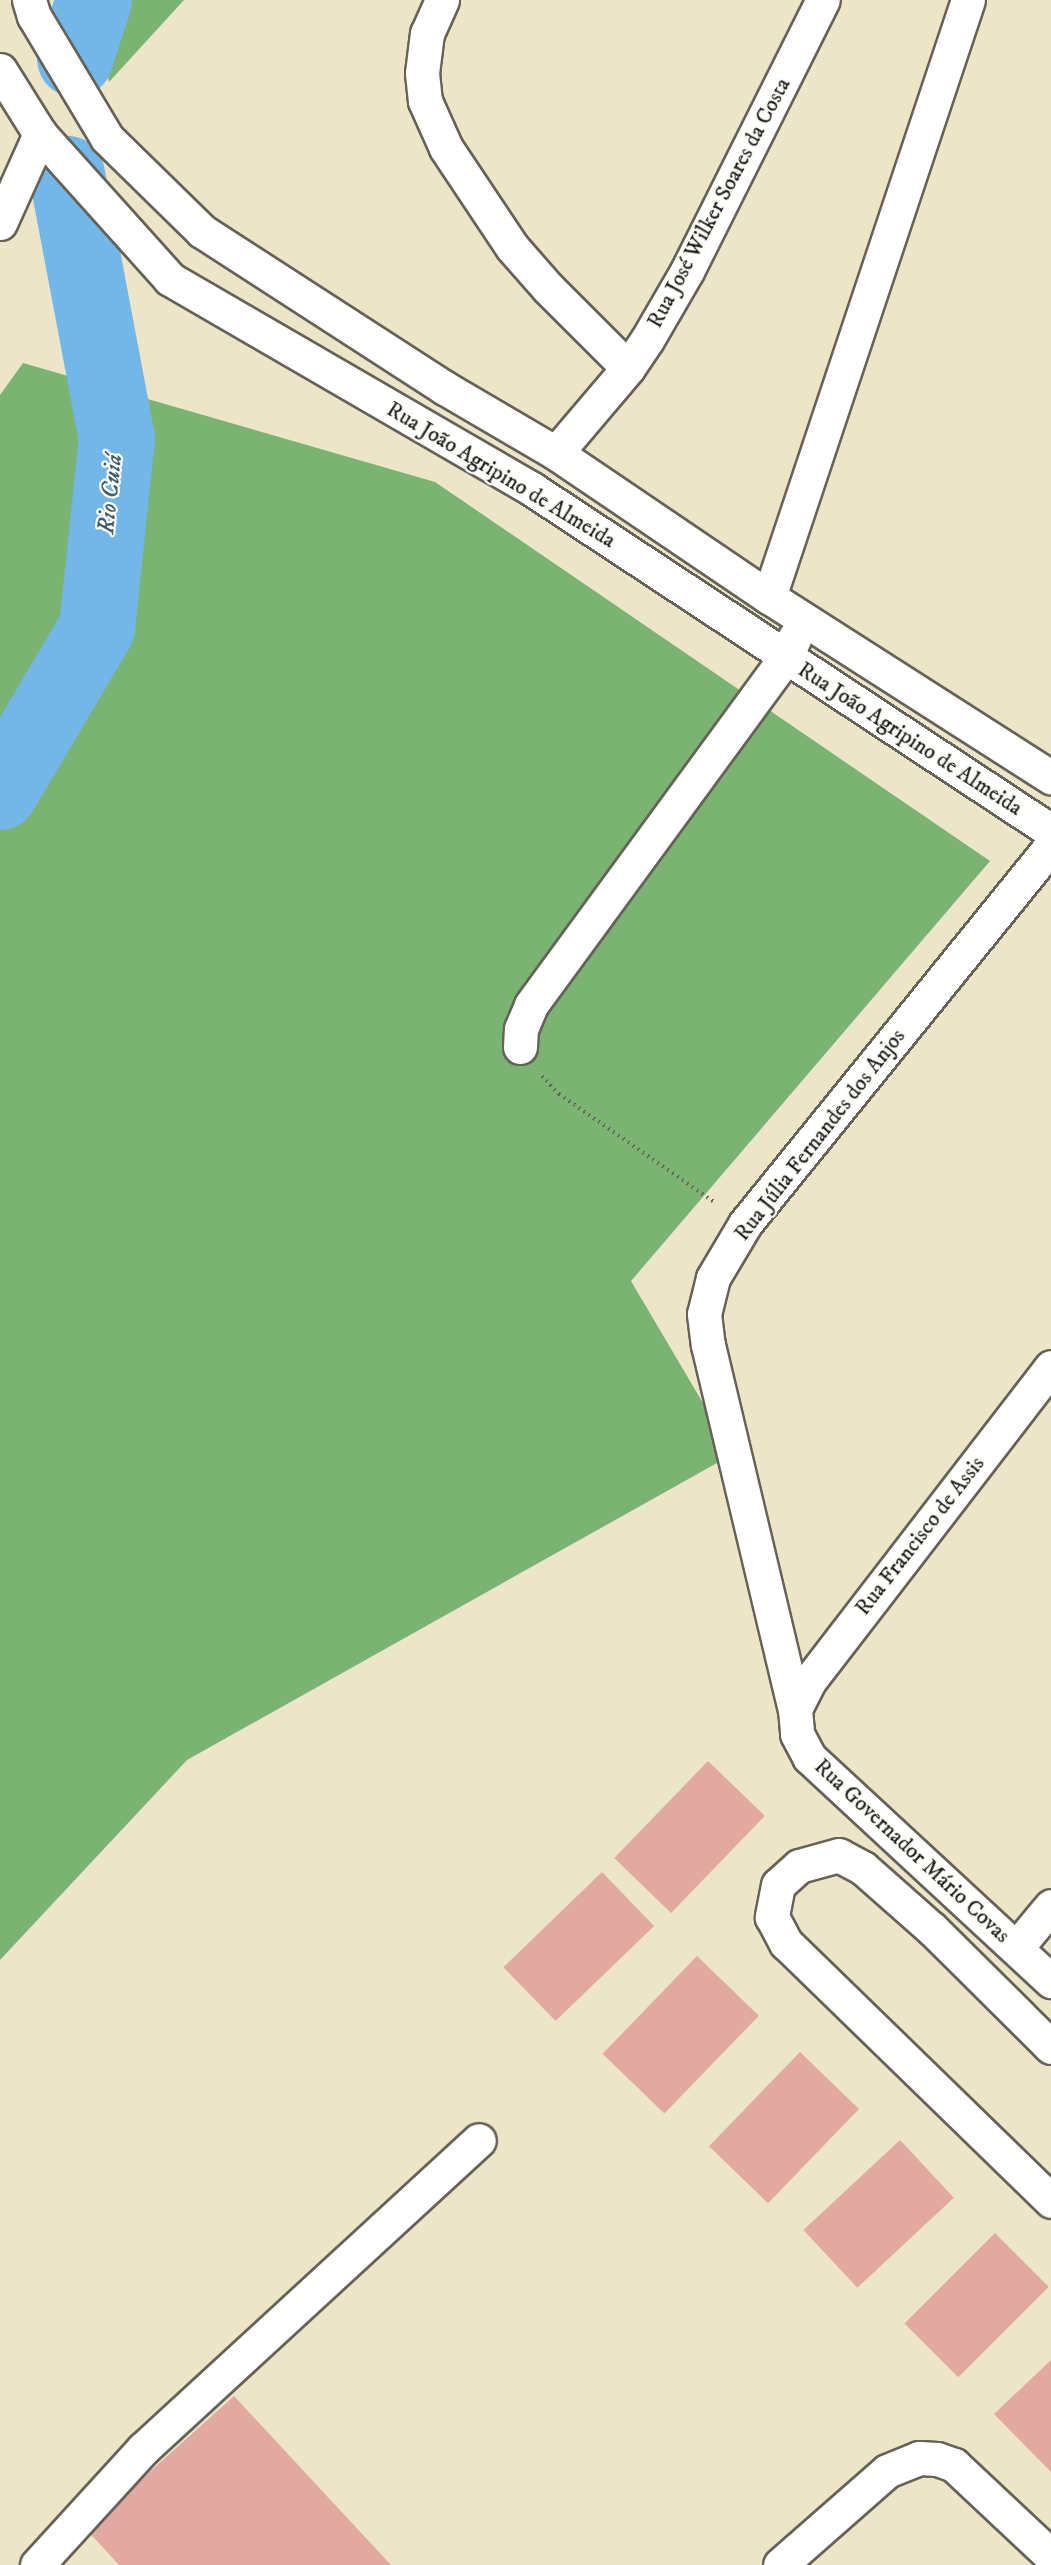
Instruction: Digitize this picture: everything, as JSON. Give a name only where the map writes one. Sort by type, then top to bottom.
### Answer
[{"type":"street","name":"Rua João Agripino de Almeida","points":[[29,0],[34,16],[107,138],[202,231],[445,388],[556,453],[803,619],[1050,774]]},
{"type":"street","points":[[442,0],[427,33],[422,73],[425,101],[446,148],[512,247],[548,288],[628,368]]},
{"type":"street","name":"Rua José Wilker Soares da Costa","points":[[556,453],[628,368],[687,271],[823,0]]},
{"type":"street","points":[[770,597],[968,0]]},
{"type":"street","name":"Rua João Agripino de Almeida","points":[[0,70],[40,134],[170,279],[532,489],[1051,831]]},
{"type":"street","points":[[0,223],[40,134]]},
{"type":"street","points":[[520,1047],[521,1029],[531,1005],[786,657],[803,619]]},
{"type":"street","name":"Rua Júlia Fernandes dos Anjos","points":[[795,1709],[708,1345],[704,1314],[714,1278],[746,1224],[1051,846]]},
{"type":"street","name":"Rua Francisco de Assis","points":[[795,1709],[810,1680],[1051,1367]]},
{"type":"street","name":"Rua Governador Mário Covas","points":[[795,1709],[797,1734],[809,1757],[1017,1947],[1051,1981]]},
{"type":"street","points":[[1051,2047],[932,1929],[863,1868],[839,1855],[799,1866],[778,1885],[772,1917],[786,1944],[1051,2201]]},
{"type":"street","points":[[1017,1947],[1051,1906]]},
{"type":"street","points":[[37,2565],[143,2449],[479,2140]]},
{"type":"street","points":[[780,2565],[887,2471],[919,2458],[937,2459],[954,2465],[1051,2556]]},
{"type":"path","points":[[520,1047],[534,1068],[559,1094],[746,1224]]},
{"type":"green space","points":[[92,0],[184,0],[109,82]]},
{"type":"green space","points":[[23,363],[435,482],[990,861],[631,1281],[733,1454],[187,1760],[0,1960],[0,395]]},
{"type":"building","points":[[708,1761],[765,1816],[671,1913],[614,1858]]},
{"type":"building","points":[[602,1872],[654,1926],[556,2021],[503,1967]]},
{"type":"building","points":[[697,1956],[759,2016],[664,2114],[603,2054]]},
{"type":"building","points":[[800,2052],[859,2109],[768,2203],[709,2146]]},
{"type":"building","points":[[900,2140],[954,2198],[857,2288],[803,2230]]},
{"type":"building","points":[[995,2233],[1049,2287],[958,2377],[904,2324]]},
{"type":"building","points":[[1051,2360],[1051,2472],[994,2414]]},
{"type":"building","points":[[234,2396],[391,2565],[119,2565],[86,2529]]},
{"type":"waterway","name":"Rio Cuiá","points":[[75,59],[94,0]]},
{"type":"waterway","name":"Rio Cuiá","points":[[0,792],[97,628],[117,439],[67,174]]}]
